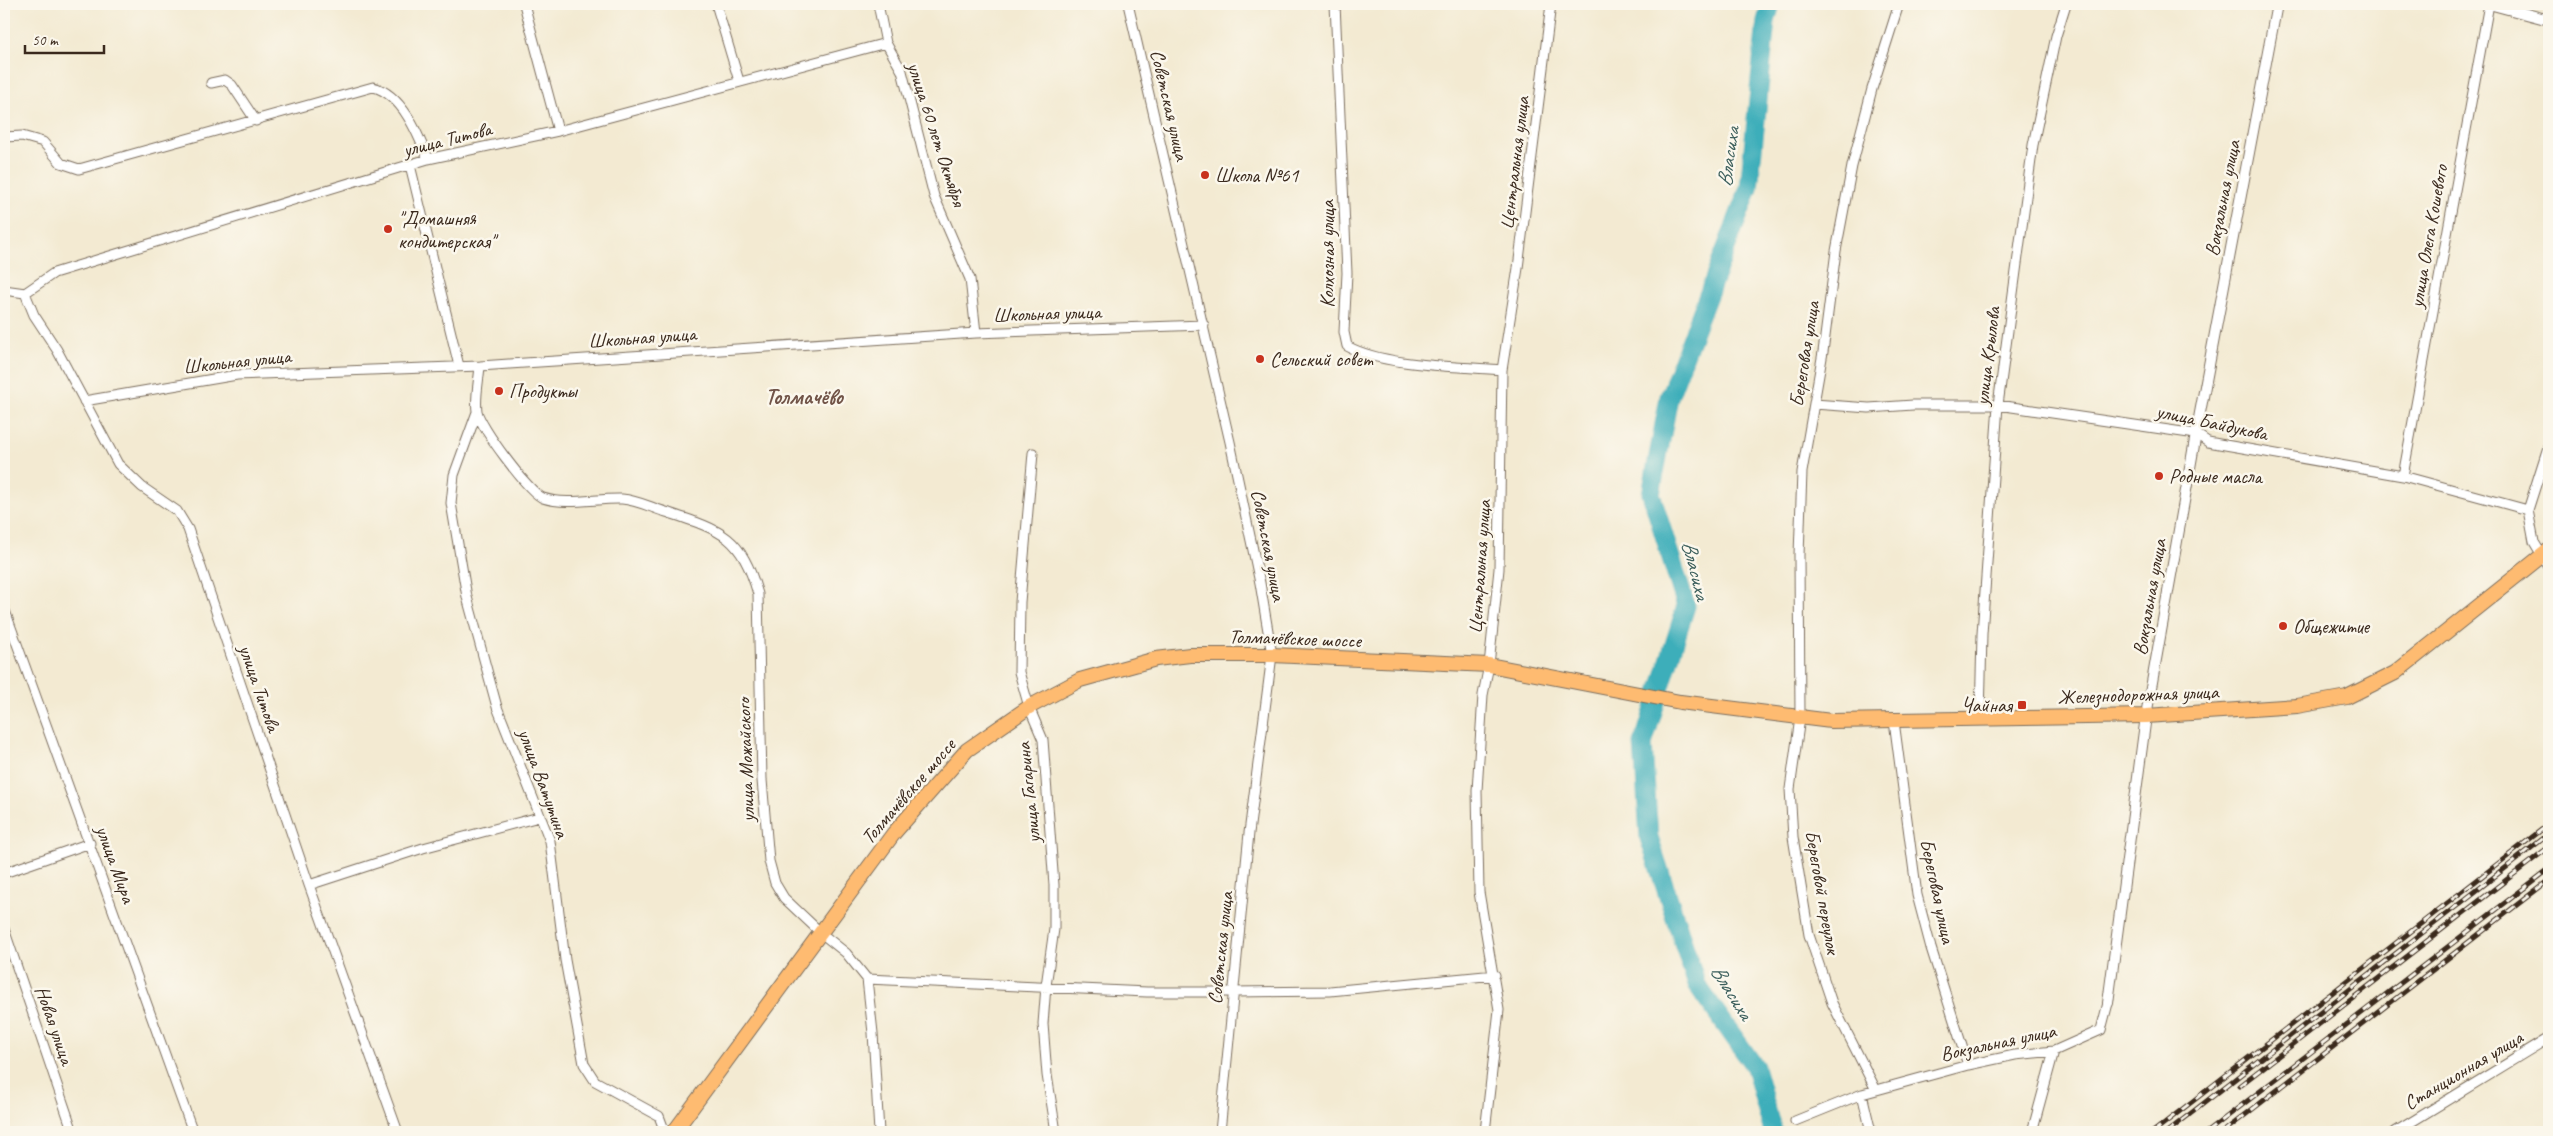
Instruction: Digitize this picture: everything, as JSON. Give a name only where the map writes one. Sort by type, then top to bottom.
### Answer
[{"type":"main road","name":"Железнодорожная улица","points":[[1614,690],[1680,702],[1831,721],[2146,716],[2297,706],[2347,697],[2395,673],[2547,558]]},
{"type":"main road","name":"Толмачёвское шоссе","points":[[674,1132],[894,833],[929,791],[967,750],[1029,707],[1080,680],[1156,659],[1190,655],[1272,655],[1490,665],[1614,690]]},
{"type":"street","points":[[524,4],[558,131]]},
{"type":"street","points":[[716,4],[739,81]]},
{"type":"street","name":"улица 60 лет Октября","points":[[878,4],[886,43],[902,71],[934,196],[970,278],[976,333]]},
{"type":"street","name":"Советская улица","points":[[1128,4],[1204,325],[1260,583],[1272,655],[1249,833],[1220,1132]]},
{"type":"street","name":"Колхозная улица","points":[[1335,4],[1347,273],[1344,332],[1348,346],[1362,354],[1412,362],[1502,370]]},
{"type":"street","name":"Центральная улица","points":[[1485,1132],[1499,1010],[1495,975],[1479,892],[1477,800],[1484,695],[1490,665],[1499,569],[1502,370],[1524,220],[1551,4]]},
{"type":"street","name":"Береговая улица","points":[[1800,718],[1799,555],[1802,472],[1814,404],[1836,251],[1852,166],[1872,89],[1900,4]]},
{"type":"street","name":"улица Крылова","points":[[1980,718],[1982,634],[1998,405],[2033,145],[2056,36],[2066,4]]},
{"type":"street","name":"Вокзальная улица","points":[[1795,1121],[1862,1094],[1968,1065],[2015,1055],[2054,1051],[2101,1030],[2108,1002],[2146,716],[2196,434],[2277,4]]},
{"type":"street","points":[[2489,4],[2549,20]]},
{"type":"street","name":"улица Олега Кошевого","points":[[2403,476],[2489,4]]},
{"type":"street","name":"улица Титова","points":[[398,1132],[309,885],[188,529],[176,511],[142,487],[118,464],[84,400],[34,314],[25,293],[54,273],[428,159],[558,131],[886,43]]},
{"type":"street","points":[[210,82],[225,80],[232,85],[256,121]]},
{"type":"street","points":[[4,137],[22,136],[43,142],[61,163],[79,169],[374,87],[383,89],[414,123],[428,159]]},
{"type":"street","points":[[410,165],[459,366]]},
{"type":"street","points":[[4,290],[25,293]]},
{"type":"street","name":"Школьная улица","points":[[84,400],[237,375],[480,366],[976,333],[1204,325]]},
{"type":"street","name":"улица Ватутина","points":[[480,366],[477,412],[454,474],[451,503],[467,597],[497,706],[550,841],[565,960],[584,1064],[595,1082],[659,1116],[665,1132]]},
{"type":"street","name":"улица Байдукова","points":[[1814,404],[1869,408],[1913,405],[1998,405],[2196,434],[2208,442],[2403,476],[2528,510]]},
{"type":"street","name":"улица Можайского","points":[[477,412],[510,464],[528,488],[542,497],[559,500],[624,499],[722,532],[737,546],[750,567],[758,594],[762,780],[769,861],[775,883],[784,898],[821,934],[846,953],[867,979]]},
{"type":"street","points":[[2547,558],[2534,542],[2528,510],[2549,444]]},
{"type":"street","name":"улица Гагарина","points":[[1033,453],[1020,602],[1019,672],[1029,707],[1043,740],[1054,885],[1054,929],[1043,1024],[1047,1076],[1056,1132]]},
{"type":"street","name":"улица Мира","points":[[4,608],[193,1132]]},
{"type":"street","name":"Береговой переулок","points":[[1800,718],[1790,789],[1793,837],[1809,935],[1832,1003],[1876,1090]]},
{"type":"street","name":"Береговая улица","points":[[1894,721],[1917,895],[1931,948],[1968,1065]]},
{"type":"street","points":[[309,885],[423,848],[539,817]]},
{"type":"street","points":[[4,873],[90,843]]},
{"type":"street","name":"Новая улица","points":[[4,929],[74,1132]]},
{"type":"street","points":[[879,1132],[867,979],[956,985],[1046,986],[1147,992],[1330,992],[1495,975]]},
{"type":"street","name":"Станционная улица","points":[[2395,1132],[2549,1038]]},
{"type":"street","points":[[2032,1132],[2054,1051]]},
{"type":"street","points":[[1862,1094],[1871,1132]]},
{"type":"waterway","name":"Власиха","points":[[1771,4],[1766,21],[1749,188],[1669,397],[1651,494],[1686,606],[1643,744],[1649,838],[1697,985],[1755,1067],[1773,1132]]},
{"type":"railway","points":[[2153,1132],[2549,824]]},
{"type":"railway","points":[[2167,1132],[2549,834]]},
{"type":"railway","points":[[2239,1086],[2549,847]]},
{"type":"railway","points":[[2207,1132],[2549,869]]},
{"type":"railway","points":[[2223,1132],[2549,880]]},
{"type":"place","name":"Школа №61","points":[[1205,175]]},
{"type":"place","name":"\"Домашняя кондитерская\"","points":[[388,229]]},
{"type":"place","name":"Сельский совет","points":[[1260,359]]},
{"type":"place","name":"Продукты","points":[[499,391]]},
{"type":"place","name":"Родные масла","points":[[2159,476]]},
{"type":"place","name":"Общежитие","points":[[2283,626]]},
{"type":"place","name":"Чайная","points":[[2022,705]]},
{"type":"district","name":"Толмачёво","points":[[804,396]]}]
